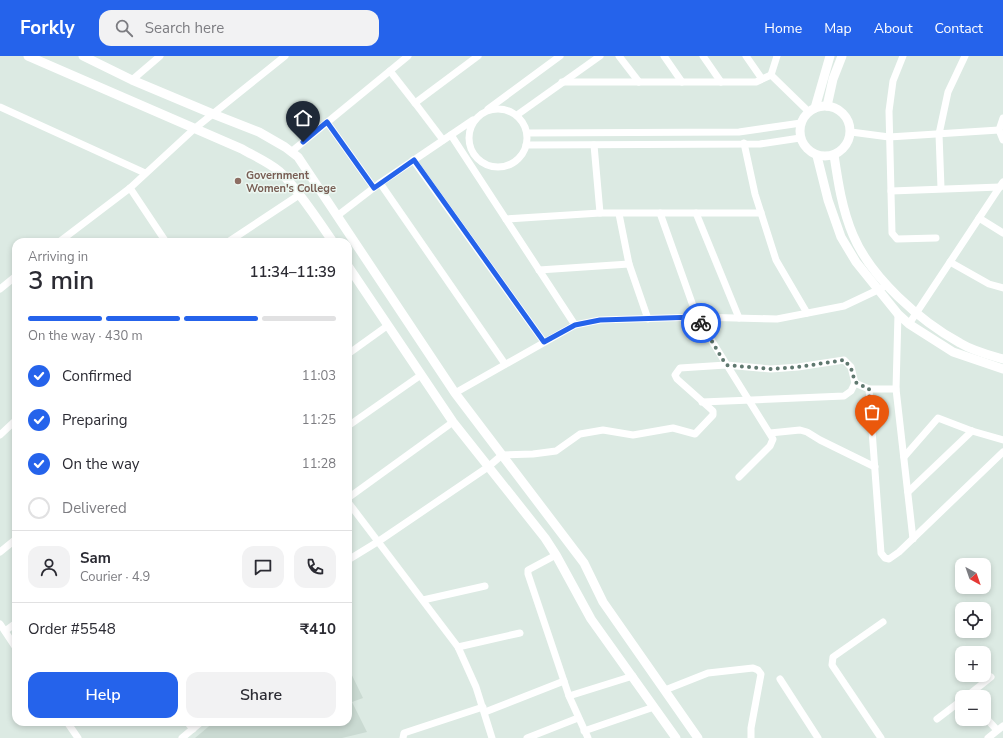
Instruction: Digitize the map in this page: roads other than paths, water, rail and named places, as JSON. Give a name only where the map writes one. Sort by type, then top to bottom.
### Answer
[{"type":"street","points":[[28,56],[242,149],[265,162],[279,171],[299,195],[330,238]]},
{"type":"street","points":[[83,56],[132,80],[259,132],[291,152],[305,167],[455,393],[584,563],[603,602],[698,738]]},
{"type":"street","points":[[132,80],[160,56]]},
{"type":"street","points":[[64,238],[130,188],[194,129],[285,56]]},
{"type":"street","points":[[291,152],[408,56]]},
{"type":"street","points":[[415,103],[478,56]]},
{"type":"street","points":[[338,216],[380,183],[485,112],[560,56]]},
{"type":"street","points":[[517,115],[600,56]]},
{"type":"street","points":[[619,56],[639,82]]},
{"type":"street","points":[[664,56],[682,82]]},
{"type":"street","points":[[703,56],[720,82]]},
{"type":"street","points":[[746,56],[762,79]]},
{"type":"street","points":[[772,75],[777,56]]},
{"type":"street","points":[[812,110],[827,106],[835,107],[847,117],[851,132],[846,146],[834,155],[817,156],[804,146],[800,138],[801,123],[812,110],[830,56]]},
{"type":"street","points":[[827,106],[833,78],[842,56]]},
{"type":"street","points":[[903,56],[893,82],[889,111],[892,233],[897,239],[936,238]]},
{"type":"street","points":[[941,188],[939,134],[948,92],[965,56]]},
{"type":"street","points":[[390,71],[443,140]]},
{"type":"street","points":[[562,82],[756,82],[772,75]]},
{"type":"street","points":[[772,75],[812,110]]},
{"type":"street","points":[[0,107],[145,173]]},
{"type":"street","points":[[475,119],[470,129],[468,141],[472,152],[479,161],[490,166],[502,167],[512,163],[521,155],[526,145],[527,133],[523,123],[517,115],[507,110],[496,108],[485,112]]},
{"type":"street","points":[[1003,118],[999,130],[1003,140]]},
{"type":"street","points":[[327,122],[374,188]]},
{"type":"street","points":[[527,133],[739,132],[801,123]]},
{"type":"street","points":[[851,132],[889,137],[999,130]]},
{"type":"street","points":[[451,134],[575,325]]},
{"type":"street","points":[[526,145],[760,144],[800,138]]},
{"type":"street","points":[[744,143],[755,194],[776,260],[807,313]]},
{"type":"street","points":[[594,145],[600,213]]},
{"type":"street","points":[[834,155],[841,198],[853,235],[864,255],[887,284],[915,313],[960,344],[1003,359]]},
{"type":"street","points":[[817,156],[828,200],[841,237],[856,262],[898,314],[909,324],[953,352],[1003,369]]},
{"type":"street","points":[[414,160],[544,342]]},
{"type":"street","points":[[380,183],[505,364]]},
{"type":"street","points":[[891,191],[1002,185]]},
{"type":"street","points":[[909,324],[1002,185]]},
{"type":"street","points":[[130,188],[163,238]]},
{"type":"street","points":[[234,238],[299,195]]},
{"type":"street","points":[[506,219],[600,213],[761,214]]},
{"type":"street","points":[[660,213],[697,317],[773,439],[770,446],[739,477]]},
{"type":"street","points":[[696,213],[739,318]]},
{"type":"street","points":[[620,214],[629,264],[648,319]]},
{"type":"street","points":[[979,218],[1003,233]]},
{"type":"street","points":[[950,262],[989,284],[1003,288]]},
{"type":"street","points":[[539,270],[629,264]]},
{"type":"street","points":[[352,272],[387,326],[454,422],[556,555],[591,619],[676,738]]},
{"type":"street","points":[[0,289],[12,279]]},
{"type":"street","points":[[455,393],[575,325],[600,320],[697,317],[777,319],[844,306],[878,291],[887,284]]},
{"type":"street","points":[[898,314],[896,390],[913,539]]},
{"type":"street","points":[[352,351],[387,326]]},
{"type":"street","points":[[352,558],[488,467],[502,455],[533,454],[556,451],[580,434],[603,430],[633,434],[673,428],[695,434],[713,415],[713,412],[702,402],[677,379],[674,375],[680,368],[726,365],[771,369],[798,367],[844,360],[851,368],[855,382],[851,391],[844,396],[702,402]]},
{"type":"street","points":[[352,423],[421,375]]},
{"type":"street","points":[[855,382],[869,389],[896,390]]},
{"type":"street","points":[[869,389],[881,553],[885,558],[889,559],[913,539],[1003,452]]},
{"type":"street","points":[[904,457],[938,418],[972,431],[1003,440]]},
{"type":"street","points":[[352,495],[454,422]]},
{"type":"street","points":[[0,435],[12,424]]},
{"type":"street","points":[[770,433],[800,430],[807,432],[874,467]]},
{"type":"street","points":[[908,492],[972,431]]},
{"type":"street","points":[[352,507],[458,647],[484,709],[492,738]]},
{"type":"street","points":[[0,552],[12,542]]},
{"type":"street","points":[[556,555],[528,570],[528,574],[569,696],[586,734],[654,707]]},
{"type":"street","points":[[423,600],[485,586]]},
{"type":"street","points":[[881,738],[832,665],[833,657],[883,622]]},
{"type":"street","points":[[0,624],[12,642]]},
{"type":"street","points":[[4,631],[12,626]]},
{"type":"street","points":[[458,647],[520,633]]},
{"type":"street","points":[[665,690],[708,673],[752,668],[758,670],[761,674],[751,728],[751,738]]},
{"type":"street","points":[[569,696],[633,676]]},
{"type":"street","points":[[780,679],[818,738]]},
{"type":"street","points":[[403,738],[404,733],[484,709],[564,681]]},
{"type":"street","points":[[975,690],[985,682]]},
{"type":"street","points":[[937,719],[955,706]]},
{"type":"street","points":[[527,738],[578,718]]},
{"type":"street","points":[[988,738],[1000,728],[991,721]]},
{"type":"street","points":[[70,726],[78,738]]},
{"type":"street","points":[[182,738],[196,726]]},
{"type":"place","name":"Government Women's College","points":[[238,181]]}]
